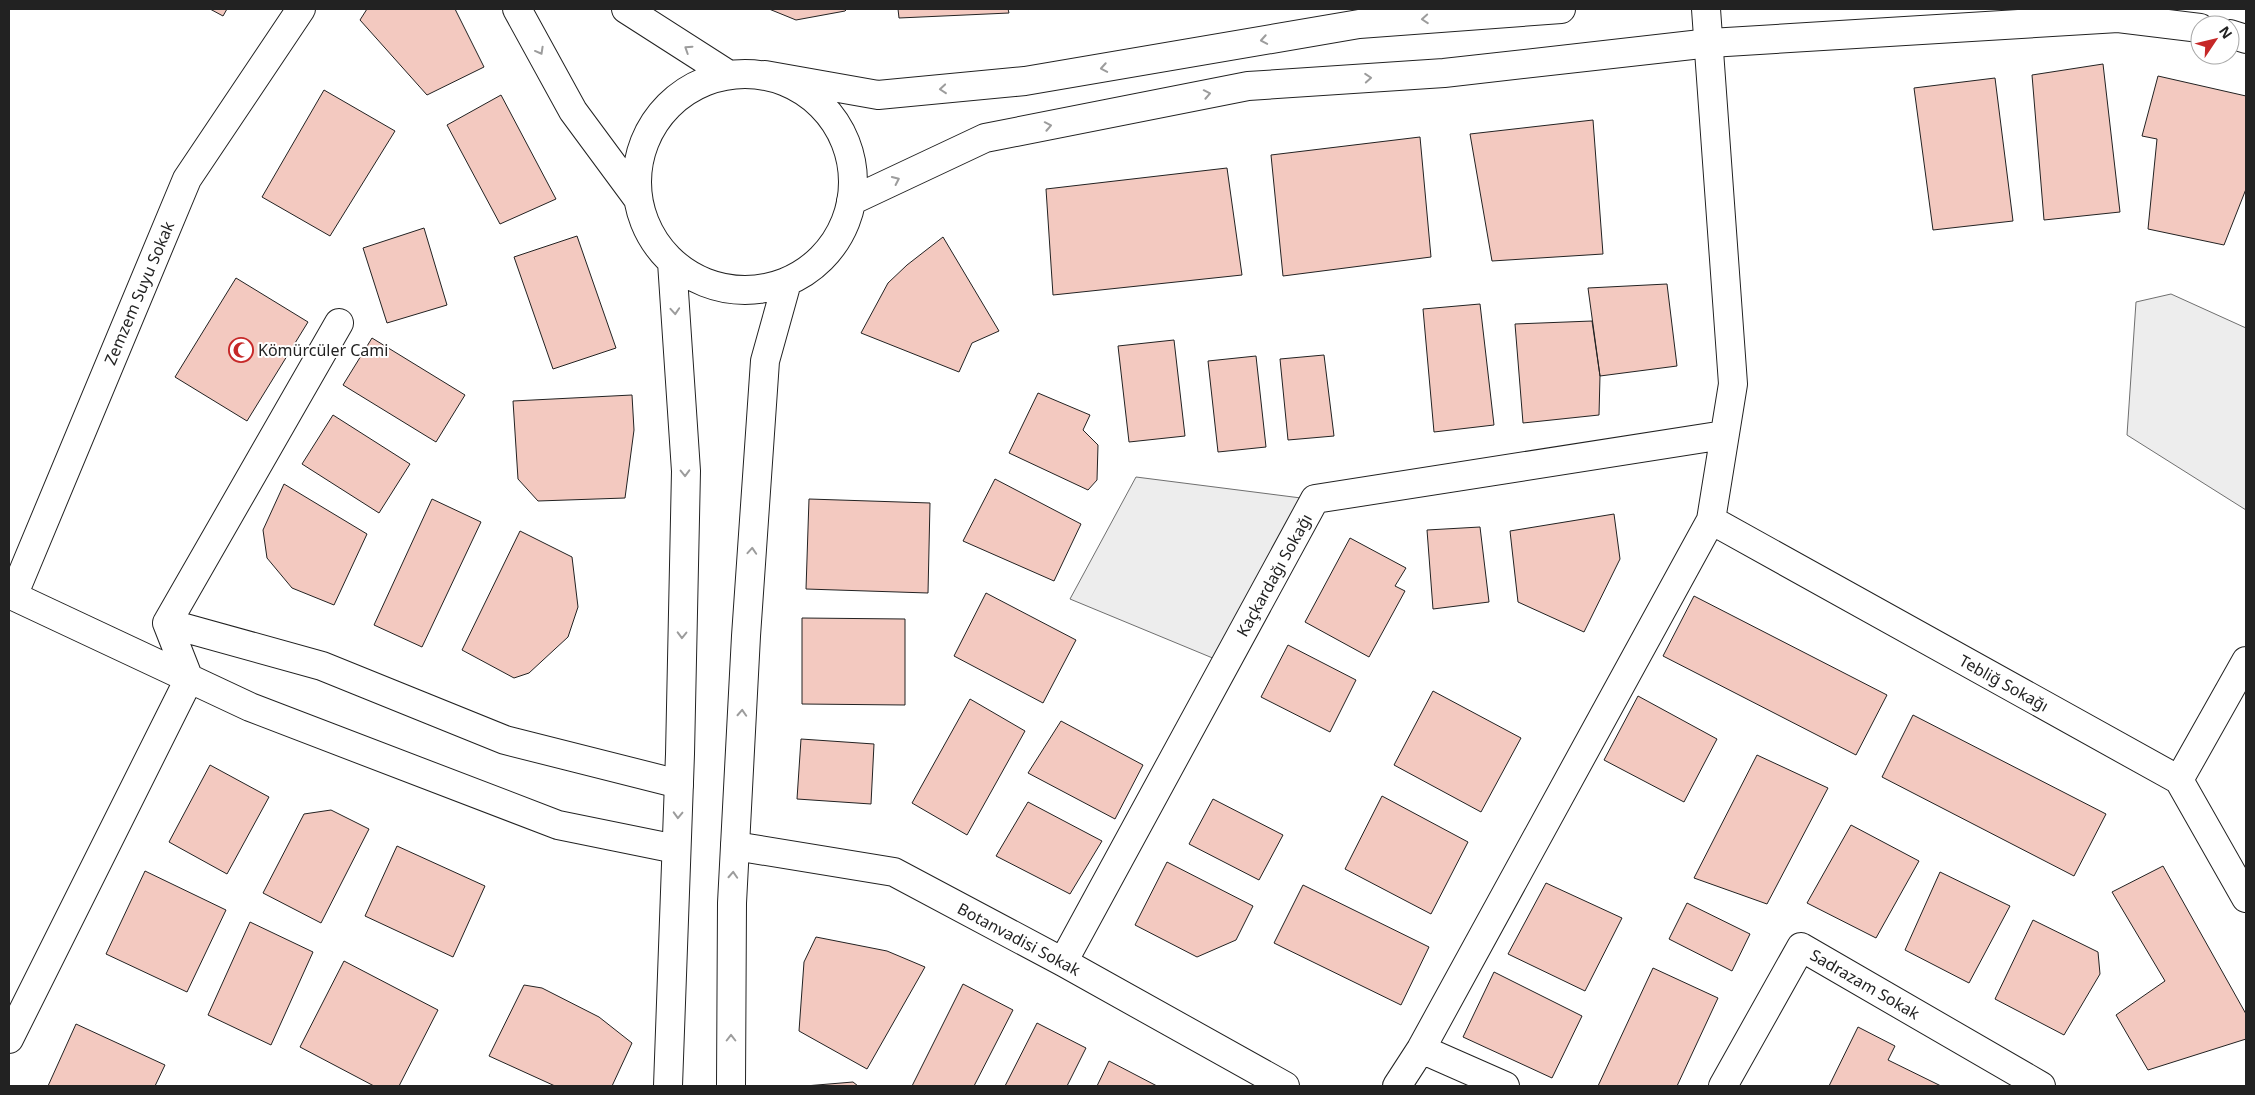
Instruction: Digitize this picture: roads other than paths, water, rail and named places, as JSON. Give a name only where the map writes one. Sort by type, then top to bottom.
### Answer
[{"type":"street","name":"Zemzem Suyu Sokak","points":[[11,595],[187,179],[300,9]]},
{"type":"street","points":[[517,9],[573,112],[638,199]]},
{"type":"street","points":[[626,9],[729,75]]},
{"type":"street","points":[[765,75],[797,87],[823,107],[842,135],[852,167],[851,201],[839,235],[817,263],[787,282],[757,290],[726,289],[698,280],[672,262],[656,244],[644,222],[638,199],[638,164],[648,132],[669,104],[697,85],[729,75],[765,75],[878,95],[1024,81],[1359,24],[1561,9]]},
{"type":"street","points":[[1397,1086],[1421,1049],[1711,520],[1733,384],[1706,9]]},
{"type":"street","points":[[851,201],[984,138],[1248,86],[1444,73],[1710,44],[2118,18],[2190,27]]},
{"type":"street","points":[[668,1086],[679,784],[686,471],[672,262]]},
{"type":"street","points":[[731,1086],[732,903],[746,636],[765,361],[787,282]]},
{"type":"street","points":[[167,623],[339,323]]},
{"type":"street","name":"Kaçkardağı Sokağı","points":[[1063,962],[1315,499],[1724,435]]},
{"type":"street","name":"Tebliğ Sokağı","points":[[1711,520],[2179,780]]},
{"type":"street","points":[[11,595],[250,707],[558,825],[676,849]]},
{"type":"street","points":[[167,623],[322,666],[505,740],[679,784]]},
{"type":"street","points":[[9,1039],[189,679],[167,623]]},
{"type":"street","points":[[2246,661],[2179,780],[2246,898]]},
{"type":"street","name":"Botanvadisi Sokak","points":[[735,846],[894,872],[1063,962],[1285,1086]]},
{"type":"street","name":"Sadrazam Sokak","points":[[1723,1086],[1801,947],[2041,1086]]},
{"type":"street","points":[[1421,1049],[1505,1086]]},
{"type":"place","name":"Kömürcüler Cami","points":[[241,350]]}]
